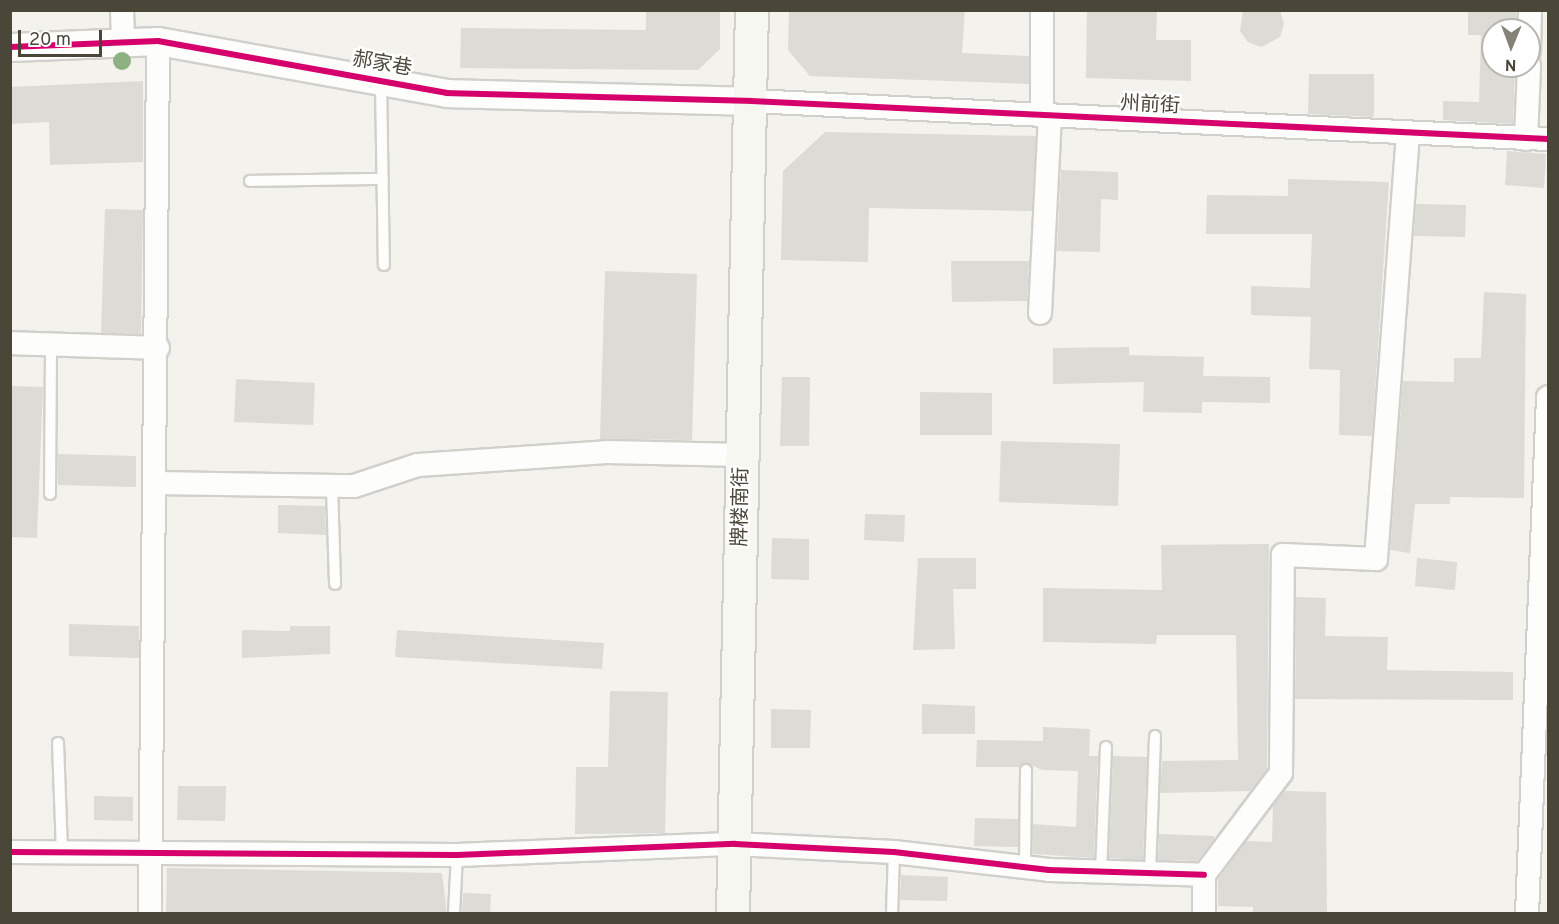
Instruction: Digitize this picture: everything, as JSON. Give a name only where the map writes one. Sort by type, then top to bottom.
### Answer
[{"type":"main road","name":"牌楼南街","points":[[734,914],[752,10]]},
{"type":"street","points":[[122,10],[123,43]]},
{"type":"street","points":[[1040,313],[1046,117],[1042,10]]},
{"type":"street","points":[[150,914],[149,853],[158,348],[158,41]]},
{"type":"street","name":"郝家巷","points":[[10,47],[158,41],[447,93],[751,101]]},
{"type":"street","points":[[1529,78],[1537,139]]},
{"type":"street","name":"州前街","points":[[751,101],[1408,136],[1537,139]]},
{"type":"street","points":[[1204,914],[1204,875],[1281,773],[1283,555],[1376,559],[1408,136]]},
{"type":"street","points":[[10,343],[158,348]]},
{"type":"street","points":[[1527,914],[1548,397]]},
{"type":"street","points":[[155,483],[354,486],[418,465],[607,452],[743,455]]},
{"type":"street","points":[[10,852],[457,855],[735,844],[894,852],[1025,868],[1204,875]]},
{"type":"lane","points":[[381,82],[384,265]]},
{"type":"lane","points":[[250,181],[383,179]]},
{"type":"lane","points":[[50,494],[51,344]]},
{"type":"lane","points":[[332,487],[335,584]]},
{"type":"lane","points":[[1149,874],[1155,736]]},
{"type":"lane","points":[[58,743],[62,852]]},
{"type":"lane","points":[[1101,872],[1106,747]]},
{"type":"lane","points":[[1025,868],[1026,770]]},
{"type":"lane","points":[[892,914],[894,852]]},
{"type":"lane","points":[[454,914],[457,855]]},
{"type":"building","points":[[646,10],[720,10],[720,49],[698,70],[460,68],[461,28],[646,30]]},
{"type":"building","points":[[789,10],[965,10],[962,53],[1029,56],[1029,84],[810,76],[788,50]]},
{"type":"building","points":[[1087,10],[1157,10],[1156,40],[1191,40],[1191,81],[1086,78]]},
{"type":"building","points":[[1243,10],[1280,10],[1284,24],[1280,37],[1261,47],[1248,42],[1240,31]]},
{"type":"building","points":[[1468,10],[1516,10],[1516,18],[1481,18],[1481,35],[1468,35]]},
{"type":"building","points":[[1481,35],[1481,78],[1515,78],[1513,124],[1443,120],[1443,101],[1479,102]]},
{"type":"building","points":[[1309,74],[1374,74],[1374,117],[1308,114]]},
{"type":"building","points":[[143,81],[143,162],[50,165],[49,122],[10,124],[10,87]]},
{"type":"building","points":[[825,132],[1036,136],[1032,211],[869,208],[868,262],[781,260],[783,171]]},
{"type":"building","points":[[1507,151],[1546,154],[1544,188],[1505,185]]},
{"type":"building","points":[[1061,170],[1118,172],[1118,200],[1101,199],[1100,252],[1057,251]]},
{"type":"building","points":[[1288,179],[1389,182],[1372,436],[1339,435],[1340,370],[1309,369],[1311,317],[1251,315],[1251,286],[1310,288],[1312,234],[1206,234],[1207,195],[1288,196]]},
{"type":"building","points":[[1416,204],[1466,205],[1465,237],[1414,236]]},
{"type":"building","points":[[105,209],[143,210],[141,334],[101,333]]},
{"type":"building","points":[[951,261],[1029,261],[1027,301],[952,302]]},
{"type":"building","points":[[605,271],[697,274],[692,440],[600,439]]},
{"type":"building","points":[[1484,292],[1526,294],[1524,498],[1450,497],[1450,504],[1415,504],[1410,553],[1390,550],[1403,381],[1454,382],[1454,358],[1481,358]]},
{"type":"building","points":[[1129,347],[1129,355],[1204,357],[1203,376],[1270,377],[1270,403],[1202,402],[1202,413],[1143,412],[1144,382],[1053,384],[1053,348]]},
{"type":"building","points":[[782,377],[810,377],[809,446],[780,446]]},
{"type":"building","points":[[236,379],[315,383],[313,425],[234,422]]},
{"type":"building","points":[[10,386],[43,387],[37,538],[10,537]]},
{"type":"building","points":[[920,392],[992,393],[992,435],[920,435]]},
{"type":"building","points":[[1001,441],[1120,444],[1118,506],[999,502]]},
{"type":"building","points":[[58,454],[136,456],[136,487],[58,485]]},
{"type":"building","points":[[278,505],[325,506],[326,535],[278,533]]},
{"type":"building","points":[[865,514],[905,515],[904,542],[864,540]]},
{"type":"building","points":[[772,538],[809,539],[809,580],[771,579]]},
{"type":"building","points":[[1269,544],[1267,769],[1250,791],[1160,793],[1162,761],[1238,760],[1236,635],[1157,635],[1156,644],[1043,642],[1043,588],[1162,590],[1161,545]]},
{"type":"building","points":[[918,558],[976,558],[976,589],[953,589],[955,649],[913,650]]},
{"type":"building","points":[[1417,558],[1457,562],[1455,590],[1415,586]]},
{"type":"building","points":[[1296,597],[1326,598],[1325,636],[1388,637],[1387,670],[1513,672],[1513,700],[1295,699]]},
{"type":"building","points":[[69,624],[139,626],[139,658],[69,656]]},
{"type":"building","points":[[290,626],[330,626],[330,654],[242,658],[242,630],[290,631]]},
{"type":"building","points":[[397,630],[604,643],[602,669],[395,657]]},
{"type":"building","points":[[610,691],[668,692],[665,833],[575,834],[576,767],[608,767]]},
{"type":"building","points":[[922,704],[975,706],[975,734],[922,734]]},
{"type":"building","points":[[771,709],[811,710],[810,748],[771,748]]},
{"type":"building","points":[[1043,727],[1090,729],[1089,756],[1098,756],[1094,858],[1033,854],[1033,824],[1076,827],[1078,771],[1042,770],[1027,763],[1019,767],[976,767],[977,740],[1043,741]]},
{"type":"building","points":[[1113,756],[1147,757],[1143,860],[1109,858]]},
{"type":"building","points":[[178,786],[226,786],[225,821],[177,820]]},
{"type":"building","points":[[1284,791],[1326,792],[1327,914],[1253,914],[1253,907],[1218,906],[1218,880],[1246,841],[1272,842],[1273,806]]},
{"type":"building","points":[[94,796],[133,797],[133,821],[94,820]]},
{"type":"building","points":[[975,818],[1018,819],[1018,847],[974,846]]},
{"type":"building","points":[[1159,834],[1214,836],[1214,839],[1197,861],[1158,860]]},
{"type":"building","points":[[167,868],[442,873],[447,914],[166,914]]},
{"type":"building","points":[[901,875],[948,877],[947,901],[900,900]]},
{"type":"building","points":[[463,893],[491,894],[490,914],[462,914]]},
{"type":"cycle path","points":[[10,47],[158,41],[447,93],[751,101],[1548,139]]},
{"type":"cycle path","points":[[10,852],[457,855],[735,844],[894,852],[1049,870],[1204,875]]}]
